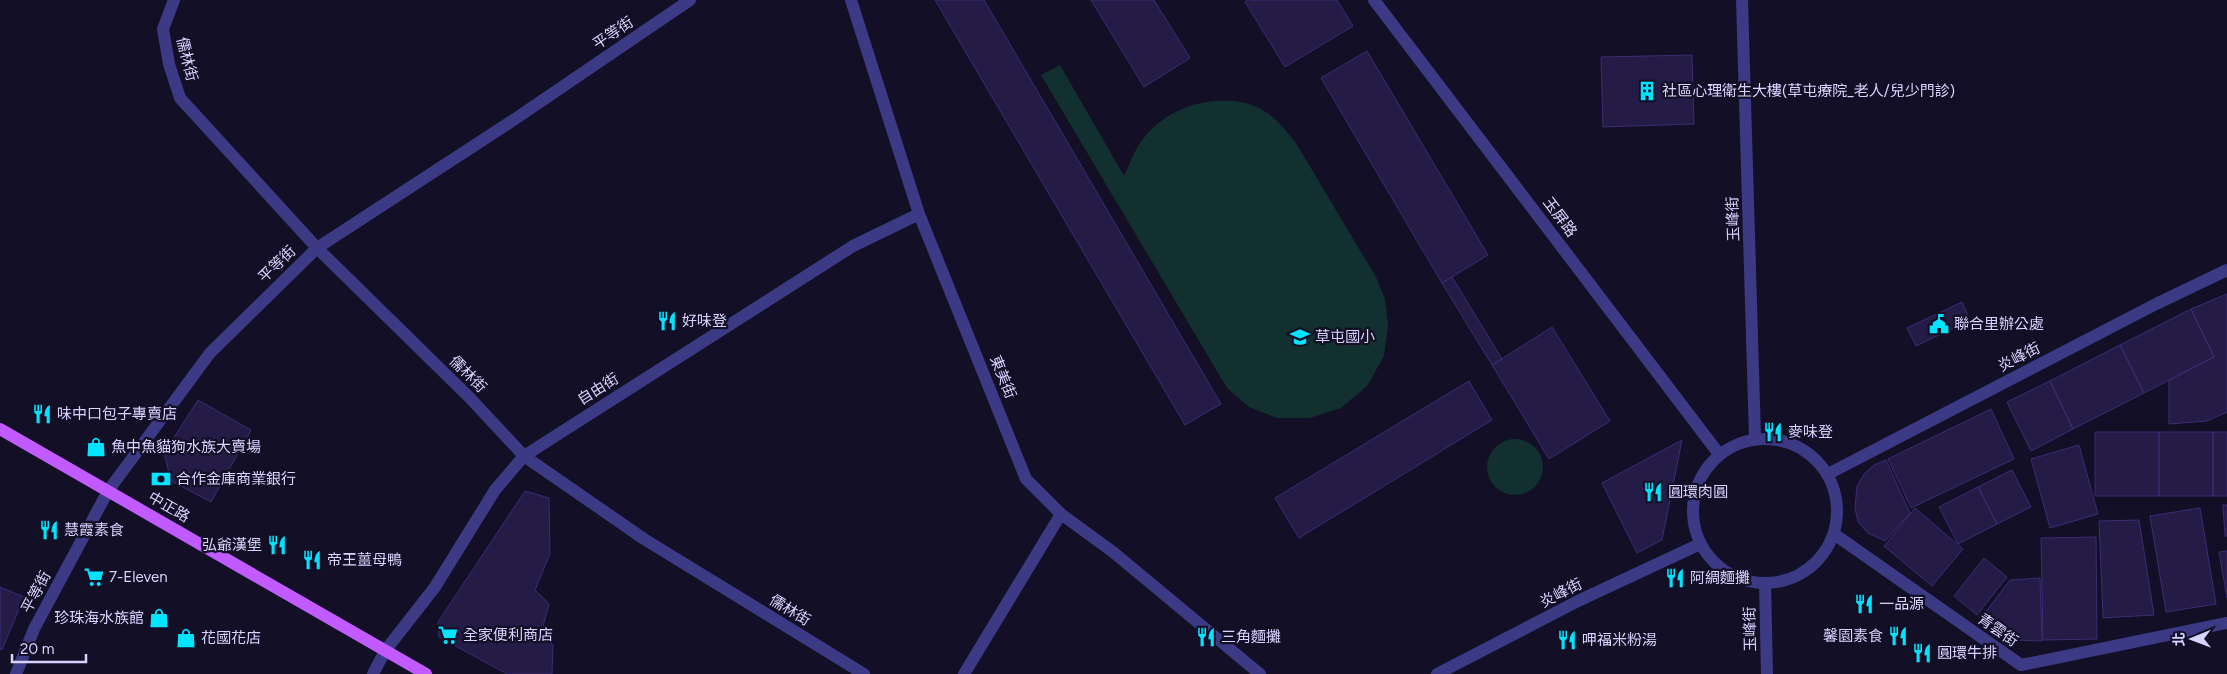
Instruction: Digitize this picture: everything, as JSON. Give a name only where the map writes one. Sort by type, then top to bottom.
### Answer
[{"type":"main road","name":"中正路","points":[[0,430],[426,674]]},
{"type":"street","name":"儒林街","points":[[174,0],[163,29],[169,64],[180,98],[317,248],[470,398],[524,456],[644,539],[864,674]]},
{"type":"street","name":"平等街","points":[[16,674],[34,629],[108,491],[210,353],[317,248],[515,119],[690,0]]},
{"type":"street","name":"東美街","points":[[851,0],[919,214],[1026,480],[1061,514],[1113,552],[1260,674]]},
{"type":"street","name":"玉屏路","points":[[1374,0],[1719,454]]},
{"type":"street","name":"玉峰街","points":[[1742,0],[1755,438]]},
{"type":"street","name":"自由街","points":[[373,674],[385,651],[435,587],[495,490],[524,456],[853,246],[919,214]]},
{"type":"street","name":"炎峰街","points":[[1828,474],[2147,309],[2227,270]]},
{"type":"street","points":[[1755,438],[1776,438],[1797,445],[1815,457],[1828,474],[1836,493],[1838,514],[1834,534],[1824,554],[1808,570],[1787,580],[1765,584],[1745,581],[1727,573],[1712,560],[1700,544],[1693,520],[1694,496],[1703,472],[1719,454],[1736,444],[1755,438]]},
{"type":"street","points":[[964,674],[1061,514]]},
{"type":"street","name":"青雲街","points":[[1834,534],[2021,670],[2227,623]]},
{"type":"street","name":"炎峰街","points":[[1437,674],[1578,601],[1700,544]]},
{"type":"street","name":"玉峰街","points":[[1765,584],[1767,674]]},
{"type":"green space","points":[[1060,65],[1124,176],[1137,148],[1153,127],[1180,110],[1195,105],[1210,101],[1242,102],[1263,110],[1288,132],[1376,277],[1385,299],[1388,325],[1384,356],[1367,386],[1341,408],[1310,418],[1277,418],[1249,407],[1227,388],[1041,75]]},
{"type":"green space","points":[[1515,439],[1526,441],[1535,447],[1541,456],[1543,467],[1541,478],[1535,487],[1526,493],[1515,495],[1504,493],[1495,487],[1489,478],[1487,467],[1489,456],[1495,447],[1504,441]]},
{"type":"building","points":[[935,0],[984,0],[1221,404],[1185,425]]},
{"type":"building","points":[[1091,0],[1154,0],[1190,58],[1144,87]]},
{"type":"building","points":[[1248,0],[1337,0],[1353,26],[1285,67],[1245,2]]},
{"type":"building","points":[[1367,51],[1488,255],[1442,283],[1321,78]]},
{"type":"building","name":"社區心理衛生大樓(草屯療院_老人/兒少門診)","points":[[1692,55],[1694,124],[1603,127],[1601,57]]},
{"type":"building","points":[[1452,277],[1502,359],[1492,365],[1442,283]]},
{"type":"building","points":[[2227,294],[2227,412],[2207,421],[2169,424],[2169,380],[2214,357],[2191,309]]},
{"type":"building","name":"聯合里辦公處","points":[[1962,302],[1970,320],[1916,346],[1907,328]]},
{"type":"building","points":[[2191,309],[2214,357],[2144,393],[2120,345]]},
{"type":"building","points":[[1552,327],[1610,421],[1549,459],[1492,365]]},
{"type":"building","points":[[2120,345],[2144,393],[2073,429],[2050,381]]},
{"type":"building","points":[[1469,381],[1492,420],[1299,538],[1275,498]]},
{"type":"building","points":[[2050,381],[2073,429],[2031,451],[2007,402]]},
{"type":"building","points":[[198,400],[251,430],[211,502],[171,481],[164,453]]},
{"type":"building","points":[[1991,409],[2014,459],[1911,508],[1888,459]]},
{"type":"building","points":[[2095,432],[2159,432],[2159,496],[2095,496]]},
{"type":"building","points":[[2159,432],[2213,432],[2213,496],[2159,496]]},
{"type":"building","points":[[2213,432],[2227,432],[2227,496],[2213,496]]},
{"type":"building","points":[[1682,440],[1662,540],[1637,553],[1602,483]]},
{"type":"building","points":[[2079,445],[2098,514],[2050,528],[2031,459]]},
{"type":"building","points":[[1886,460],[1910,513],[1885,541],[1868,533],[1858,522],[1855,508],[1857,486],[1864,474],[1874,465]]},
{"type":"building","points":[[2012,470],[2031,507],[1997,524],[1978,487]]},
{"type":"building","points":[[1978,487],[1997,524],[1958,544],[1939,507]]},
{"type":"building","points":[[525,491],[549,498],[550,554],[535,590],[549,604],[541,634],[553,645],[552,674],[507,674],[439,637],[438,622]]},
{"type":"building","points":[[2223,505],[2227,505],[2227,536],[2225,536]]},
{"type":"building","points":[[1915,508],[1963,549],[1932,586],[1884,546]]},
{"type":"building","points":[[2200,508],[2216,604],[2166,612],[2150,516]]},
{"type":"building","points":[[2139,520],[2154,615],[2103,618],[2099,521]]},
{"type":"building","points":[[2096,537],[2097,639],[2043,640],[2041,538]]},
{"type":"building","points":[[2227,551],[2227,598],[2219,552]]},
{"type":"building","points":[[1984,558],[2007,577],[1977,615],[1954,596]]},
{"type":"building","points":[[2040,578],[2042,641],[2014,640],[1990,629],[1979,621],[2010,580]]},
{"type":"building","points":[[0,587],[24,597],[2,650],[0,649]]},
{"type":"place","name":"社區心理衛生大樓(草屯療院_老人/兒少門診)","points":[[1647,91]]},
{"type":"place","name":"好味登","points":[[667,321]]},
{"type":"place","name":"聯合里辦公處","points":[[1939,324]]},
{"type":"place","name":"草屯國小","points":[[1300,337]]},
{"type":"place","name":"味中口包子專賣店","points":[[42,414]]},
{"type":"place","name":"麥味登","points":[[1773,432]]},
{"type":"place","name":"魚中魚貓狗水族大賣場","points":[[96,447]]},
{"type":"place","name":"合作金庫商業銀行","points":[[161,479]]},
{"type":"place","name":"圓環肉圓","points":[[1653,492]]},
{"type":"place","name":"慧霞素食","points":[[49,530]]},
{"type":"place","name":"弘爺漢堡","points":[[277,545]]},
{"type":"place","name":"帝王薑母鴨","points":[[312,560]]},
{"type":"place","name":"7-Eleven","points":[[94,577]]},
{"type":"place","name":"阿綢麵攤","points":[[1675,578]]},
{"type":"place","name":"一品源","points":[[1864,604]]},
{"type":"place","name":"珍珠海水族館","points":[[159,618]]},
{"type":"place","name":"全家便利商店","points":[[448,635]]},
{"type":"place","name":"馨園素食","points":[[1898,636]]},
{"type":"place","name":"三角麵攤","points":[[1206,637]]},
{"type":"place","name":"花國花店","points":[[186,638]]},
{"type":"place","name":"呷福米粉湯","points":[[1567,640]]},
{"type":"place","name":"圓環牛排","points":[[1922,653]]}]
